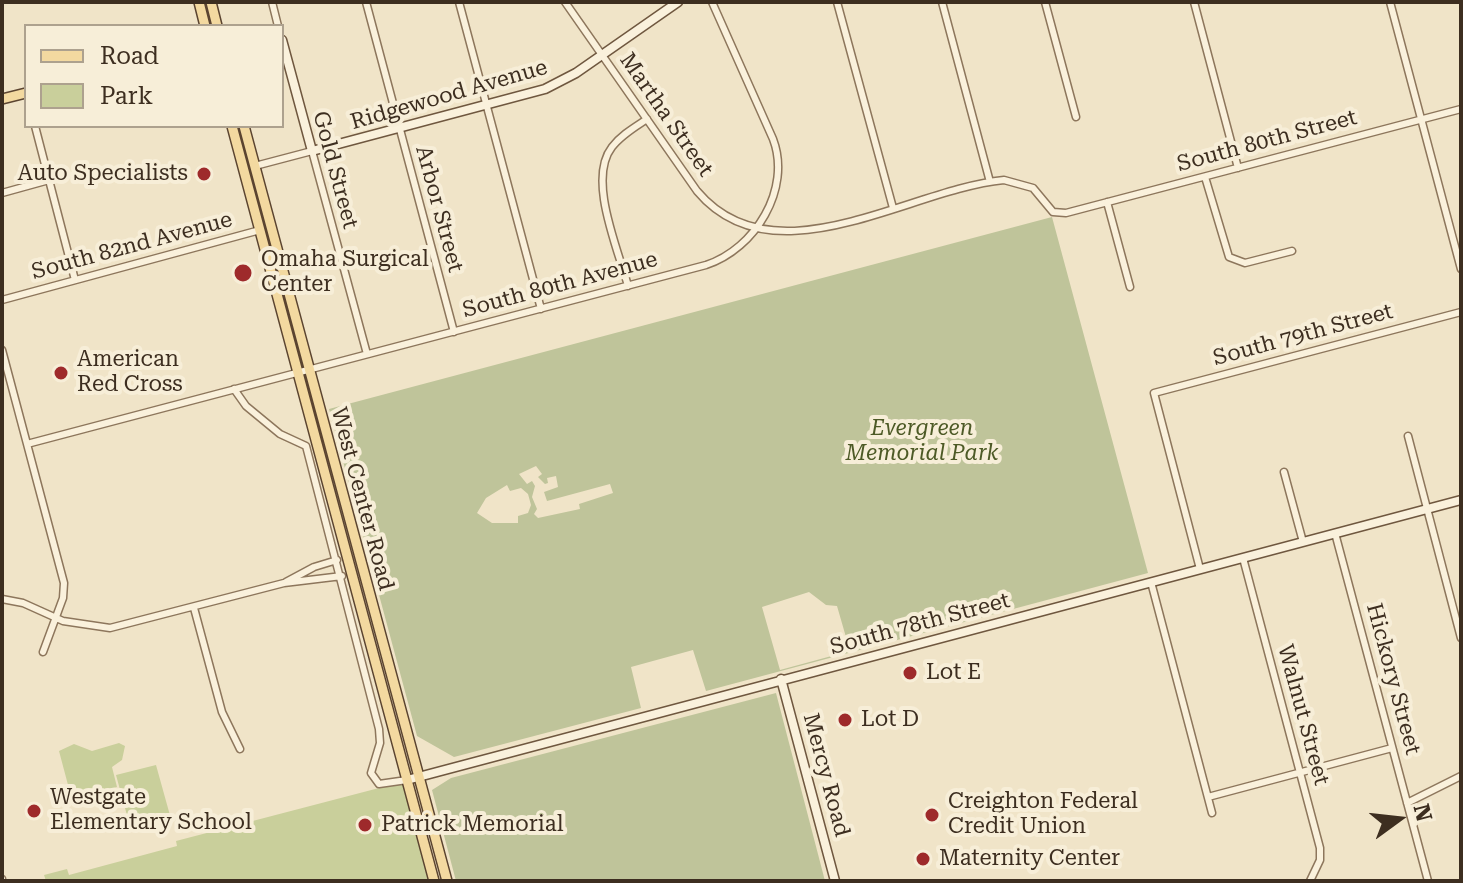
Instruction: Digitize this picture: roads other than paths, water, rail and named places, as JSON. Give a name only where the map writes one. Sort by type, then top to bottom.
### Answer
[{"type":"main road","points":[[199,2],[204,24]]},
{"type":"main road","points":[[211,2],[216,24]]},
{"type":"main road","name":"Ridgewood Avenue","points":[[312,151],[555,85],[678,2]]},
{"type":"main road","name":"Gold Street","points":[[284,47],[312,151]]},
{"type":"main road","points":[[2,99],[24,94]]},
{"type":"main road","name":"West Center Road","points":[[233,128],[434,881]]},
{"type":"main road","name":"West Center Road","points":[[245,128],[447,881]]},
{"type":"main road","name":"South 78th Street","points":[[407,780],[1461,500]]},
{"type":"main road","name":"Mercy Road","points":[[781,679],[835,881]]},
{"type":"street","points":[[272,2],[278,24]]},
{"type":"street","name":"Arbor Street","points":[[366,2],[454,332]]},
{"type":"street","points":[[459,2],[541,309]]},
{"type":"street","name":"Martha Street","points":[[565,2],[706,202],[735,223],[753,230]]},
{"type":"street","name":"South 80th Avenue","points":[[27,444],[718,261],[753,230],[775,193],[777,152],[712,2]]},
{"type":"street","points":[[837,2],[893,208]]},
{"type":"street","points":[[753,230],[798,233],[990,182],[942,2]]},
{"type":"street","points":[[1045,2],[1076,117]]},
{"type":"street","points":[[1194,2],[1238,168]]},
{"type":"street","points":[[1390,2],[1457,240],[1461,269]]},
{"type":"street","name":"South 80th Street","points":[[990,182],[1023,183],[1038,192],[1054,213],[1082,209],[1461,109]]},
{"type":"street","points":[[628,286],[602,190],[602,171],[612,147],[647,119]]},
{"type":"street","points":[[36,128],[75,280]]},
{"type":"street","name":"Ridgewood Avenue","points":[[255,166],[312,151]]},
{"type":"street","name":"Gold Street","points":[[312,151],[367,354]]},
{"type":"street","points":[[1205,177],[1225,250],[1233,260],[1245,263],[1292,251]]},
{"type":"street","points":[[2,193],[49,180]]},
{"type":"street","points":[[1107,202],[1130,287]]},
{"type":"street","name":"South 82nd Avenue","points":[[2,300],[272,227]]},
{"type":"street","name":"South 79th Street","points":[[1200,569],[1154,393],[1461,312]]},
{"type":"street","points":[[2,350],[64,583],[43,652]]},
{"type":"street","points":[[2,599],[23,603],[55,618],[85,626],[110,628],[284,583],[342,576],[306,446],[280,434],[246,406],[234,389]]},
{"type":"street","points":[[1408,436],[1461,638]]},
{"type":"street","points":[[1284,472],[1303,542]]},
{"type":"street","name":"Hickory Street","points":[[1335,533],[1428,881]]},
{"type":"street","name":"Walnut Street","points":[[1243,558],[1320,852],[1310,881]]},
{"type":"street","points":[[284,583],[317,566],[337,560]]},
{"type":"street","name":"South 78th Street","points":[[342,576],[380,734],[371,773],[379,784],[407,780]]},
{"type":"street","points":[[1151,582],[1212,813]]},
{"type":"street","points":[[194,608],[222,712],[240,749]]},
{"type":"street","points":[[1208,797],[1392,748]]},
{"type":"street","points":[[1407,803],[1461,776]]},
{"type":"place","name":"Auto Specialists","points":[[204,174]]},
{"type":"place","name":"Omaha Surgical Center","points":[[243,273]]},
{"type":"place","name":"American Red Cross","points":[[61,373]]},
{"type":"place","name":"Lot E","points":[[910,673]]},
{"type":"place","name":"Lot D","points":[[845,720]]},
{"type":"place","name":"Westgate Elementary School","points":[[34,811]]},
{"type":"place","name":"Creighton Federal Credit Union","points":[[932,815]]},
{"type":"place","name":"Patrick Memorial","points":[[365,825]]},
{"type":"place","name":"Maternity Center","points":[[923,859]]},
{"type":"park label","name":"Evergreen Memorial Park","points":[[922,442]]}]
